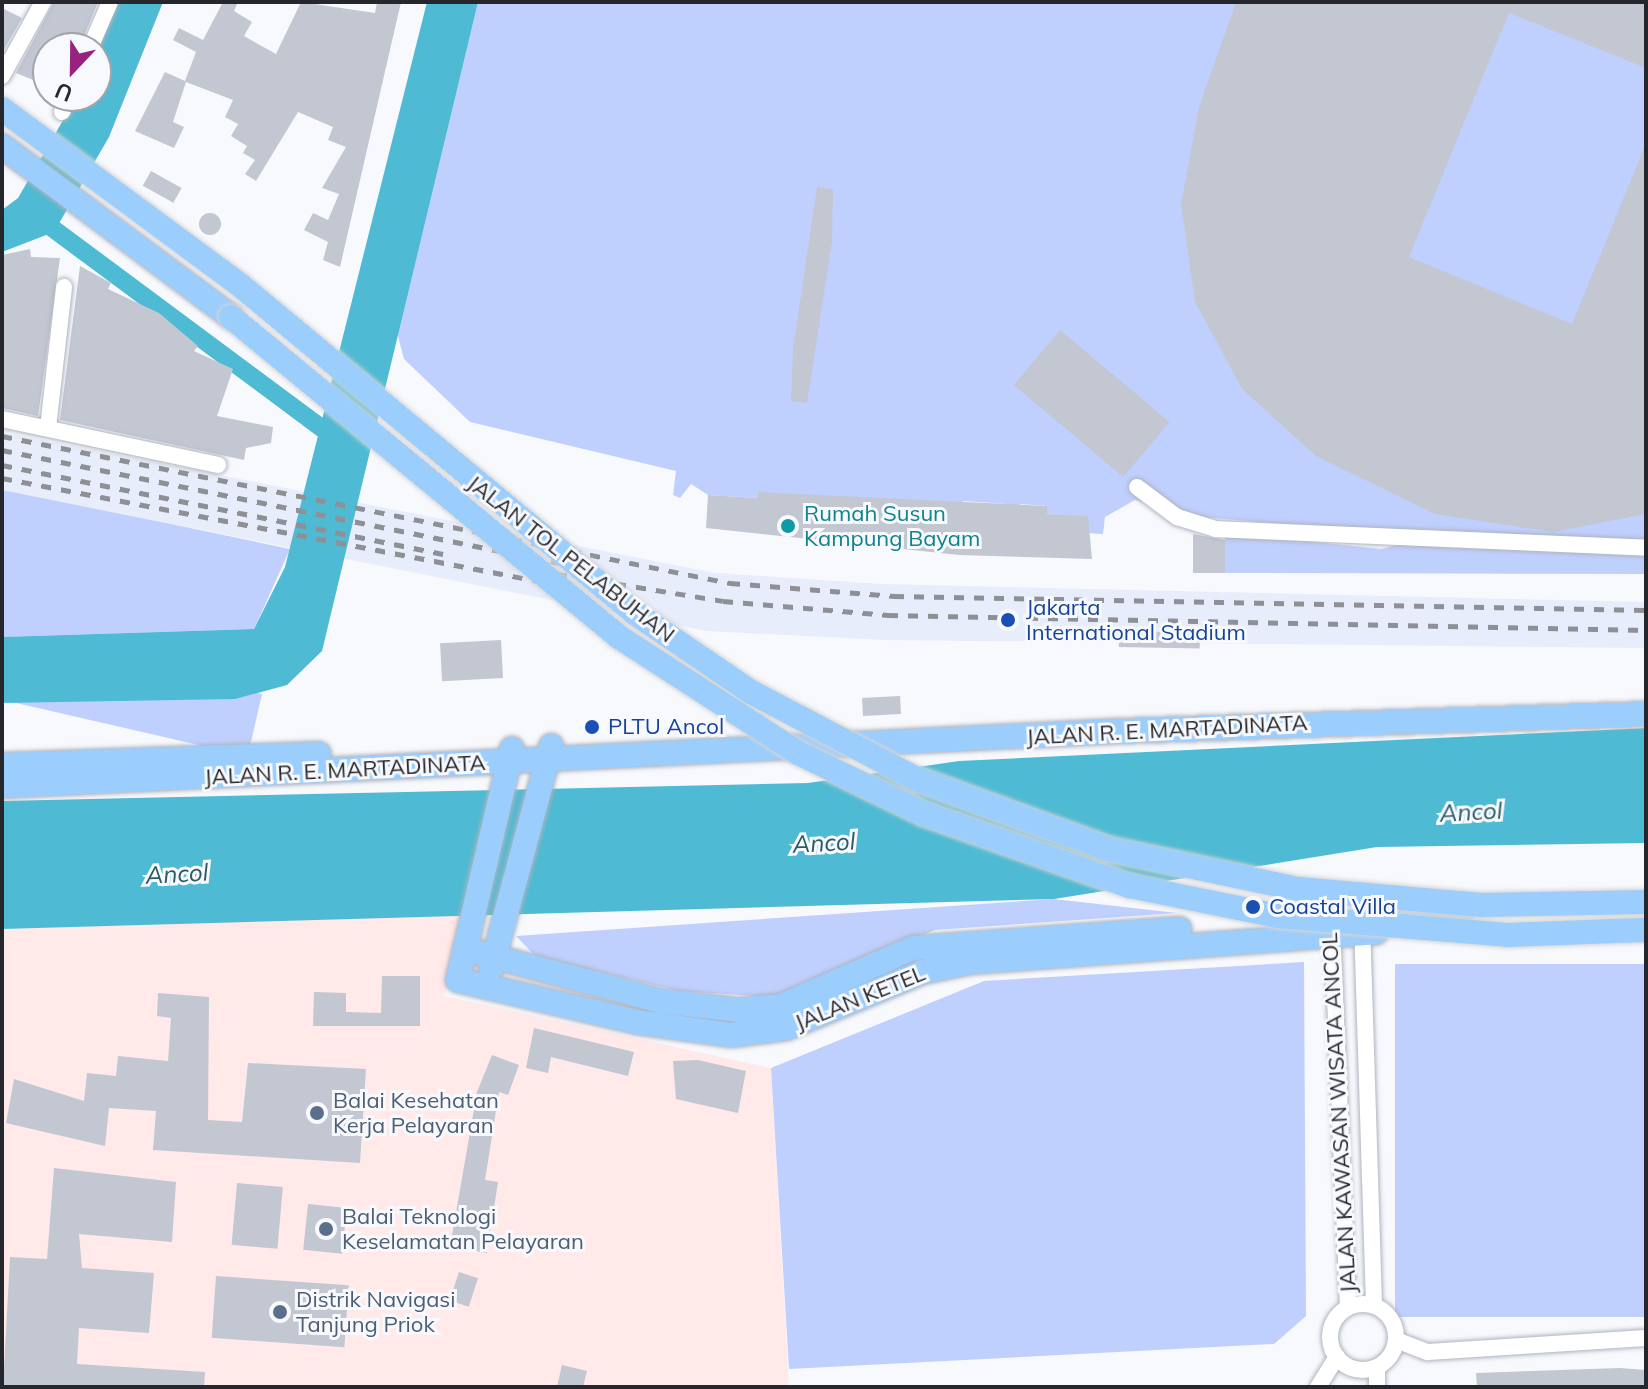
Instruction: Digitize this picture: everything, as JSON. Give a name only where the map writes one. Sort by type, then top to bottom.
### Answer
[{"type":"highway","name":"JALAN TOL PELABUHAN","points":[[2,109],[240,285],[635,613],[751,692],[917,779],[1108,849],[1298,889],[1481,905],[1646,900]]},
{"type":"highway","name":"JALAN TOL PELABUHAN","points":[[2,146],[231,317],[619,637],[798,753],[925,814],[1130,886],[1278,916],[1507,935],[1646,930]]},
{"type":"highway","name":"JALAN R. E. MARTADINATA","points":[[2,786],[689,753],[1646,714]]},
{"type":"highway","points":[[486,987],[547,760]]},
{"type":"highway","name":"JALAN R. E. MARTADINATA","points":[[2,765],[509,762]]},
{"type":"highway","name":"JALAN KETEL","points":[[509,762],[458,980],[694,1031],[787,1028],[922,972],[971,962],[1332,927]]},
{"type":"highway","points":[[1332,927],[1646,900]]},
{"type":"highway","points":[[1363,925],[1646,923]]},
{"type":"highway","name":"JALAN KETEL","points":[[465,949],[696,1005],[781,1006],[913,948],[961,940],[1332,927]]},
{"type":"highway","points":[[694,1031],[696,1005]]},
{"type":"street","points":[[2,76],[43,2]]},
{"type":"street","points":[[97,32],[110,2]]},
{"type":"street","points":[[48,428],[64,287]]},
{"type":"street","points":[[2,419],[218,465]]},
{"type":"street","points":[[1137,487],[1177,517],[1216,529],[1646,548]]},
{"type":"street","name":"JALAN KAWASAN WISATA ANCOL","points":[[1363,925],[1360,975],[1374,1305]]},
{"type":"street","name":"JALAN KAWASAN WISATA ANCOL","points":[[1332,927],[1348,1307]]},
{"type":"street","points":[[1377,1367],[1353,1368],[1337,1357],[1330,1333],[1348,1307],[1374,1305],[1391,1318],[1396,1340],[1377,1367],[1377,1387]]},
{"type":"street","points":[[1396,1340],[1428,1352],[1646,1338]]},
{"type":"street","points":[[1318,1387],[1337,1357]]},
{"type":"street","points":[[1353,1368],[1354,1387]]},
{"type":"shaded area","points":[[478,2],[1646,2],[1646,540],[1340,529],[1202,517],[1135,500],[1105,517],[1103,534],[1087,533],[1087,517],[1047,514],[1047,506],[1020,504],[1018,521],[1007,521],[1007,504],[963,501],[961,522],[758,493],[757,498],[708,495],[691,484],[680,498],[673,495],[676,471],[470,422],[404,359],[396,329]]},
{"type":"shaded area","points":[[2,432],[715,573],[881,584],[1646,602],[1646,648],[884,640],[706,631],[2,490]]},
{"type":"shaded area","points":[[2,490],[290,549],[254,629],[2,637]]},
{"type":"shaded area","points":[[1225,533],[1382,549],[1400,544],[1646,552],[1646,574],[1225,573]]},
{"type":"shaded area","points":[[9,636],[262,694],[248,756],[2,700],[2,664]]},
{"type":"shaded area","points":[[1054,899],[1177,913],[935,930],[773,997],[679,991],[536,957],[516,936]]},
{"type":"shaded area","points":[[469,914],[444,996],[771,1068],[789,1387],[2,1387],[2,929]]},
{"type":"shaded area","points":[[1304,962],[1306,1316],[1274,1344],[789,1369],[771,1068],[984,981]]},
{"type":"shaded area","points":[[1395,964],[1646,964],[1646,1317],[1395,1317]]},
{"type":"water","points":[[114,2],[163,2],[109,137],[54,232],[2,252],[2,210],[18,198],[68,112],[112,112],[112,32],[102,32]]},
{"type":"water","points":[[427,2],[478,2],[322,651],[287,685],[235,699],[2,703],[2,637],[254,629],[285,567]]},
{"type":"water","name":"Ancol","points":[[1646,728],[1646,843],[1377,847],[1054,899],[2,929],[2,801],[808,783],[959,761]]},
{"type":"building","points":[[54,2],[98,2],[86,32],[38,32]]},
{"type":"building","points":[[223,2],[238,2],[234,11],[252,22],[244,36],[276,54],[301,2],[375,13],[377,2],[401,2],[340,267],[323,260],[328,242],[304,230],[313,213],[328,220],[339,194],[322,188],[346,147],[328,140],[333,127],[298,112],[256,181],[245,174],[255,160],[243,153],[247,146],[231,136],[238,124],[225,117],[233,100],[186,82],[173,122],[184,127],[174,148],[135,131],[165,72],[185,81],[196,52],[173,40],[179,28],[203,40]]},
{"type":"building","points":[[1236,2],[1646,2],[1646,68],[1509,13],[1409,257],[1572,324],[1646,143],[1646,514],[1553,532],[1435,514],[1316,456],[1242,389],[1195,302],[1181,204],[1199,107]]},
{"type":"building","points":[[2,8],[22,18],[2,53]]},
{"type":"building","points":[[32,43],[32,80],[16,73]]},
{"type":"building","points":[[151,171],[182,188],[173,203],[143,186]]},
{"type":"building","points":[[817,187],[833,189],[832,242],[807,403],[791,401],[793,349]]},
{"type":"building","points":[[210,213],[218,216],[221,224],[218,232],[210,235],[202,232],[199,224],[202,216]]},
{"type":"building","points":[[30,249],[31,257],[60,258],[38,416],[2,408],[2,255]]},
{"type":"building","points":[[80,266],[111,283],[108,289],[159,313],[198,346],[194,351],[233,369],[217,416],[273,427],[271,443],[246,448],[244,460],[60,420]]},
{"type":"building","points":[[1060,330],[1170,422],[1123,477],[1014,385]]},
{"type":"building","name":"Rumah Susun Kampung Bayam","points":[[758,492],[1047,506],[1047,514],[1088,516],[1092,559],[959,555],[706,528],[708,495],[757,498]]},
{"type":"building","points":[[1193,534],[1225,540],[1225,573],[1193,573]]},
{"type":"building","points":[[1119,631],[1200,632],[1200,648],[1119,647]]},
{"type":"building","points":[[501,640],[503,678],[442,681],[440,643]]},
{"type":"building","points":[[900,696],[901,714],[863,716],[862,698]]},
{"type":"building","points":[[382,976],[420,976],[420,1026],[313,1026],[314,992],[346,993],[346,1012],[381,1013]]},
{"type":"building","points":[[158,993],[209,997],[208,1120],[242,1122],[248,1063],[366,1069],[360,1163],[153,1150],[156,1111],[109,1108],[105,1146],[6,1123],[14,1079],[84,1101],[87,1073],[116,1076],[118,1056],[168,1061],[171,1018],[157,1016]]},
{"type":"building","points":[[534,1028],[634,1052],[628,1076],[551,1057],[548,1073],[526,1068]]},
{"type":"building","points":[[492,1055],[519,1065],[508,1095],[499,1092],[485,1180],[498,1182],[487,1253],[450,1247],[477,1092]]},
{"type":"building","points":[[698,1060],[746,1071],[738,1113],[676,1099],[673,1061]]},
{"type":"building","points":[[54,1168],[176,1182],[172,1242],[79,1234],[82,1268],[154,1273],[149,1333],[79,1328],[77,1364],[205,1372],[204,1387],[3,1387],[10,1257],[47,1259]]},
{"type":"building","points":[[237,1183],[283,1187],[277,1249],[232,1245]]},
{"type":"building","name":"Balai Teknologi Keselamatan Pelayaran","points":[[308,1204],[347,1208],[342,1254],[303,1250]]},
{"type":"building","points":[[459,1272],[478,1278],[469,1307],[450,1301]]},
{"type":"building","name":"Distrik Navigasi Tanjung Priok","points":[[216,1276],[349,1285],[344,1347],[212,1338]]},
{"type":"building","points":[[562,1365],[587,1371],[583,1387],[557,1387]]},
{"type":"building","points":[[1620,1368],[1646,1370],[1646,1387],[1477,1387],[1476,1373]]},
{"type":"waterway","points":[[36,216],[332,436]]},
{"type":"railway","points":[[2,436],[730,583],[894,596],[1646,610]]},
{"type":"railway","points":[[2,450],[574,566]]},
{"type":"railway","points":[[2,465],[443,554]]},
{"type":"railway","points":[[2,478],[575,588]]},
{"type":"railway","points":[[557,574],[723,601],[888,615],[1646,630]]},
{"type":"place","name":"Rumah Susun Kampung Bayam","points":[[788,526]]},
{"type":"place","name":"Jakarta International Stadium","points":[[1008,620]]},
{"type":"place","name":"PLTU Ancol","points":[[592,727]]},
{"type":"place","name":"Coastal Villa","points":[[1253,907]]},
{"type":"place","name":"Balai Kesehatan Kerja Pelayaran","points":[[317,1113]]},
{"type":"place","name":"Balai Teknologi Keselamatan Pelayaran","points":[[326,1229]]},
{"type":"place","name":"Distrik Navigasi Tanjung Priok","points":[[280,1312]]}]
